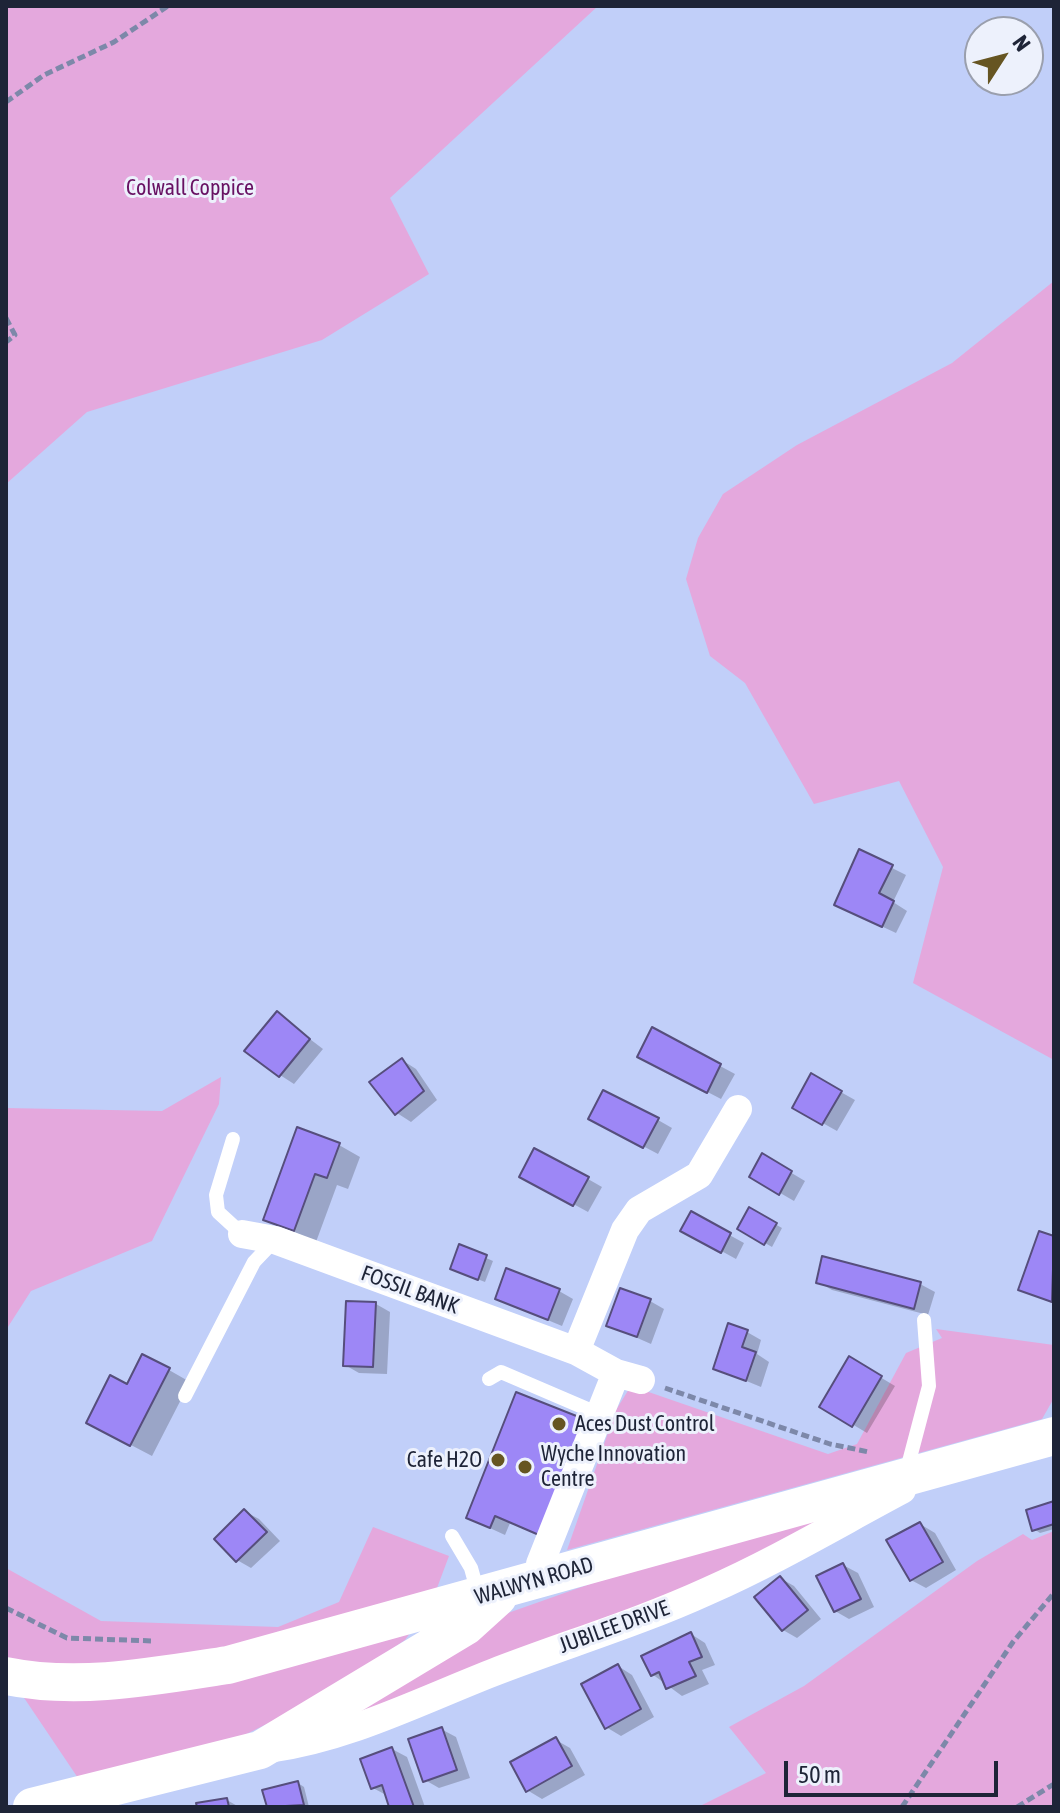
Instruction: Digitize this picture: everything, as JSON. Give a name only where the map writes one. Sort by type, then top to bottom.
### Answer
[{"type":"main road","name":"WALWYN ROAD","points":[[6,1676],[28,1681],[117,1681],[228,1665],[1054,1436]]},
{"type":"main road","name":"JUBILEE DRIVE","points":[[32,1807],[260,1750],[466,1626],[508,1588]]},
{"type":"street","points":[[576,1351],[625,1230],[639,1210],[699,1175],[738,1109]]},
{"type":"street","name":"FOSSIL BANK","points":[[242,1234],[275,1240],[576,1351],[628,1376]]},
{"type":"street","points":[[508,1588],[540,1564],[599,1414],[628,1376]]},
{"type":"street","name":"JUBILEE DRIVE","points":[[260,1750],[310,1744],[368,1725],[491,1674],[631,1624],[710,1590],[951,1463]]},
{"type":"lane","points":[[233,1139],[216,1195],[218,1212],[242,1234]]},
{"type":"lane","points":[[185,1396],[254,1262],[275,1240]]},
{"type":"lane","points":[[905,1477],[929,1386],[924,1320]]},
{"type":"lane","points":[[489,1379],[501,1372],[599,1414]]},
{"type":"lane","points":[[452,1536],[471,1568],[508,1588]]},
{"type":"path","points":[[6,102],[44,75],[114,42],[168,6]]},
{"type":"path","points":[[6,318],[15,335],[6,342]]},
{"type":"path","points":[[628,1376],[830,1444]]},
{"type":"path","points":[[902,1807],[1013,1642],[1054,1593]]},
{"type":"path","points":[[6,1608],[67,1638],[160,1641]]},
{"type":"path","points":[[1017,1807],[1054,1784]]},
{"type":"green space","name":"Colwall Coppice","points":[[6,6],[598,6],[390,198],[429,274],[322,340],[87,412],[6,484]]},
{"type":"green space","points":[[1054,281],[1054,1060],[913,983],[943,867],[899,781],[814,804],[745,683],[710,656],[686,579],[698,538],[723,494],[797,445],[952,363]]},
{"type":"green space","points":[[221,1077],[219,1104],[152,1241],[31,1291],[6,1330],[6,1108],[162,1111]]},
{"type":"green space","points":[[936,1329],[1054,1345],[1054,1398],[1042,1419],[567,1550],[616,1410],[629,1389],[637,1388],[828,1454],[857,1444],[906,1353],[942,1338]]},
{"type":"green space","points":[[826,1518],[689,1588],[325,1727],[508,1613],[635,1568]]},
{"type":"green space","points":[[373,1527],[449,1556],[431,1604],[405,1640],[372,1663],[281,1717],[220,1747],[80,1781],[6,1671],[6,1568],[101,1621],[278,1627],[339,1602]]},
{"type":"green space","points":[[1054,1531],[1054,1807],[698,1807],[766,1773],[729,1727],[804,1686],[977,1561],[1023,1534],[1032,1540]]},
{"type":"building","points":[[859,849],[893,865],[879,893],[894,901],[882,927],[834,905]]},
{"type":"building","points":[[277,1011],[310,1039],[279,1077],[244,1051]]},
{"type":"building","points":[[652,1027],[721,1064],[707,1093],[637,1057]]},
{"type":"building","points":[[402,1058],[424,1091],[395,1115],[369,1082]]},
{"type":"building","points":[[811,1073],[842,1091],[822,1125],[792,1108]]},
{"type":"building","points":[[603,1090],[659,1118],[643,1148],[588,1119]]},
{"type":"building","points":[[297,1127],[340,1143],[327,1178],[315,1174],[294,1231],[263,1220]]},
{"type":"building","points":[[534,1148],[589,1177],[573,1206],[519,1177]]},
{"type":"building","points":[[762,1153],[792,1171],[779,1195],[749,1177]]},
{"type":"building","points":[[749,1207],[777,1223],[764,1245],[737,1229]]},
{"type":"building","points":[[691,1211],[731,1233],[721,1253],[680,1231]]},
{"type":"building","points":[[1039,1231],[1054,1236],[1052,1302],[1018,1290]]},
{"type":"building","points":[[459,1244],[487,1255],[478,1280],[450,1269]]},
{"type":"building","points":[[822,1256],[921,1282],[914,1309],[816,1283]]},
{"type":"building","points":[[506,1268],[560,1289],[548,1320],[495,1299]]},
{"type":"building","points":[[620,1288],[651,1299],[637,1337],[606,1326]]},
{"type":"building","points":[[346,1301],[376,1302],[373,1367],[343,1366]]},
{"type":"building","points":[[728,1323],[748,1330],[742,1347],[756,1352],[746,1381],[713,1369]]},
{"type":"building","points":[[142,1354],[170,1368],[130,1446],[86,1423],[110,1375],[127,1384]]},
{"type":"building","points":[[849,1356],[882,1376],[852,1427],[819,1407]]},
{"type":"building","name":"Wyche Innovation Centre","points":[[516,1392],[584,1419],[539,1535],[495,1516],[490,1528],[466,1518]]},
{"type":"building","points":[[1054,1501],[1054,1524],[1032,1531],[1026,1510]]},
{"type":"building","points":[[244,1509],[267,1532],[236,1562],[214,1539]]},
{"type":"building","points":[[920,1522],[943,1562],[910,1581],[886,1540]]},
{"type":"building","points":[[843,1563],[861,1599],[834,1612],[816,1576]]},
{"type":"building","points":[[780,1576],[808,1610],[782,1631],[754,1597]]},
{"type":"building","points":[[691,1632],[702,1657],[689,1662],[696,1676],[666,1689],[659,1672],[651,1676],[641,1656]]},
{"type":"building","points":[[618,1664],[641,1709],[605,1729],[581,1684]]},
{"type":"building","points":[[442,1727],[457,1770],[423,1782],[408,1739]]},
{"type":"building","points":[[556,1737],[572,1766],[526,1792],[510,1762]]},
{"type":"building","points":[[392,1747],[414,1807],[389,1807],[382,1785],[371,1789],[360,1759]]},
{"type":"building","points":[[298,1781],[304,1805],[267,1807],[262,1790]]},
{"type":"building","points":[[227,1798],[229,1807],[197,1807],[196,1803]]},
{"type":"place","name":"Aces Dust Control","points":[[559,1424]]},
{"type":"place","name":"Cafe H2O","points":[[498,1460]]},
{"type":"place","name":"Wyche Innovation Centre","points":[[525,1467]]}]
